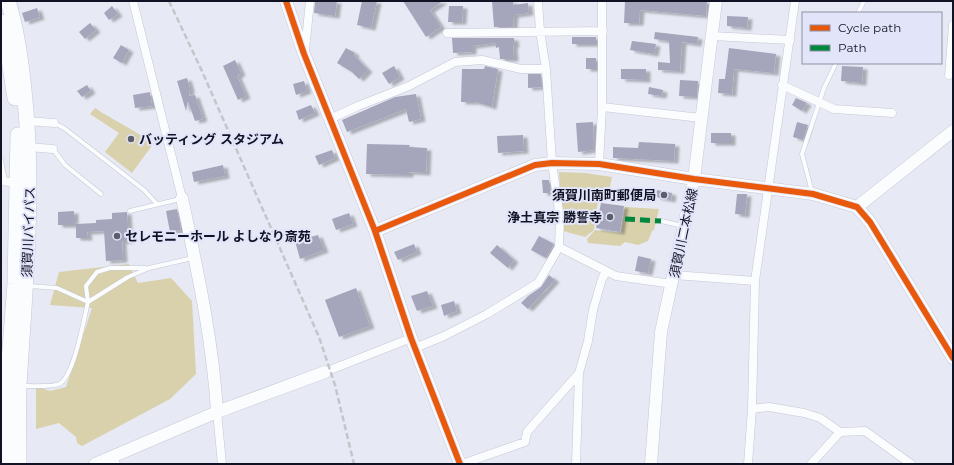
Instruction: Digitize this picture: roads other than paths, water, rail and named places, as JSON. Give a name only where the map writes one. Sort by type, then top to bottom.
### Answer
[{"type":"highway","name":"須賀川バイパス","points":[[8,1],[13,18],[20,58],[28,121],[28,147],[14,182]]},
{"type":"highway","name":"須賀川バイパス","points":[[1,22],[7,47],[18,125],[14,182],[21,285],[19,387],[8,432]]},
{"type":"highway","name":"須賀川バイパス","points":[[12,462],[8,432],[4,372],[21,285]]},
{"type":"street","points":[[133,1],[182,198],[195,258],[215,385],[222,464]]},
{"type":"street","points":[[286,1],[304,54],[374,231],[413,343],[461,464],[525,442],[527,432],[579,373]]},
{"type":"street","points":[[304,54],[310,1]]},
{"type":"street","points":[[95,464],[114,460],[217,412],[325,372],[413,343],[444,336],[487,314],[538,283],[559,247],[560,218],[552,163],[546,68],[540,31],[538,1]]},
{"type":"street","points":[[599,164],[602,107],[602,1]]},
{"type":"street","name":"須賀川二本松線","points":[[652,464],[662,332],[694,179],[716,1]]},
{"type":"street","points":[[748,464],[752,409],[755,281],[795,1]]},
{"type":"street","points":[[949,75],[953,25]]},
{"type":"street","points":[[447,33],[603,31]]},
{"type":"street","points":[[712,36],[790,40]]},
{"type":"street","points":[[330,119],[358,106],[409,86],[455,62],[482,60],[521,69],[546,68]]},
{"type":"street","points":[[782,85],[834,109],[892,112]]},
{"type":"street","points":[[602,107],[701,118]]},
{"type":"street","points":[[28,121],[54,123]]},
{"type":"street","points":[[857,207],[953,130]]},
{"type":"street","points":[[28,147],[53,149]]},
{"type":"street","points":[[374,231],[535,165],[552,163],[599,164],[694,179],[812,194],[857,207],[879,236],[953,358]]},
{"type":"street","points":[[559,247],[616,276],[673,280],[755,281]]},
{"type":"street","points":[[576,464],[579,373],[588,342],[593,310],[602,279],[606,272]]},
{"type":"street","points":[[752,409],[769,408],[820,418],[840,432],[865,431],[911,464]]},
{"type":"street","points":[[811,464],[840,432]]},
{"type":"lane","points":[[858,12],[864,1]]},
{"type":"lane","points":[[812,194],[802,154],[821,103],[824,88],[836,64]]},
{"type":"lane","points":[[54,123],[64,128],[138,186],[157,204]]},
{"type":"lane","points":[[53,149],[65,165],[101,194]]},
{"type":"lane","points":[[1,160],[14,182]]},
{"type":"lane","points":[[130,211],[182,198]]},
{"type":"lane","points":[[660,221],[685,226]]},
{"type":"lane","points":[[88,302],[128,277],[149,268],[195,258]]},
{"type":"lane","points":[[19,387],[52,386],[60,384],[66,378],[73,362],[88,302],[86,286],[97,272],[110,268],[149,268]]},
{"type":"lane","points":[[21,285],[57,288],[88,302]]},
{"type":"railway","points":[[169,1],[201,69],[319,337],[335,385],[354,464]]},
{"type":"place","name":"バッティング スタジアム","points":[[131,139]]},
{"type":"place","name":"須賀川南町郵便局","points":[[664,195]]},
{"type":"place","name":"浄土真宗 勝誓寺","points":[[610,217]]},
{"type":"place","name":"セレモニーホール よしなり斎苑","points":[[117,236]]}]
